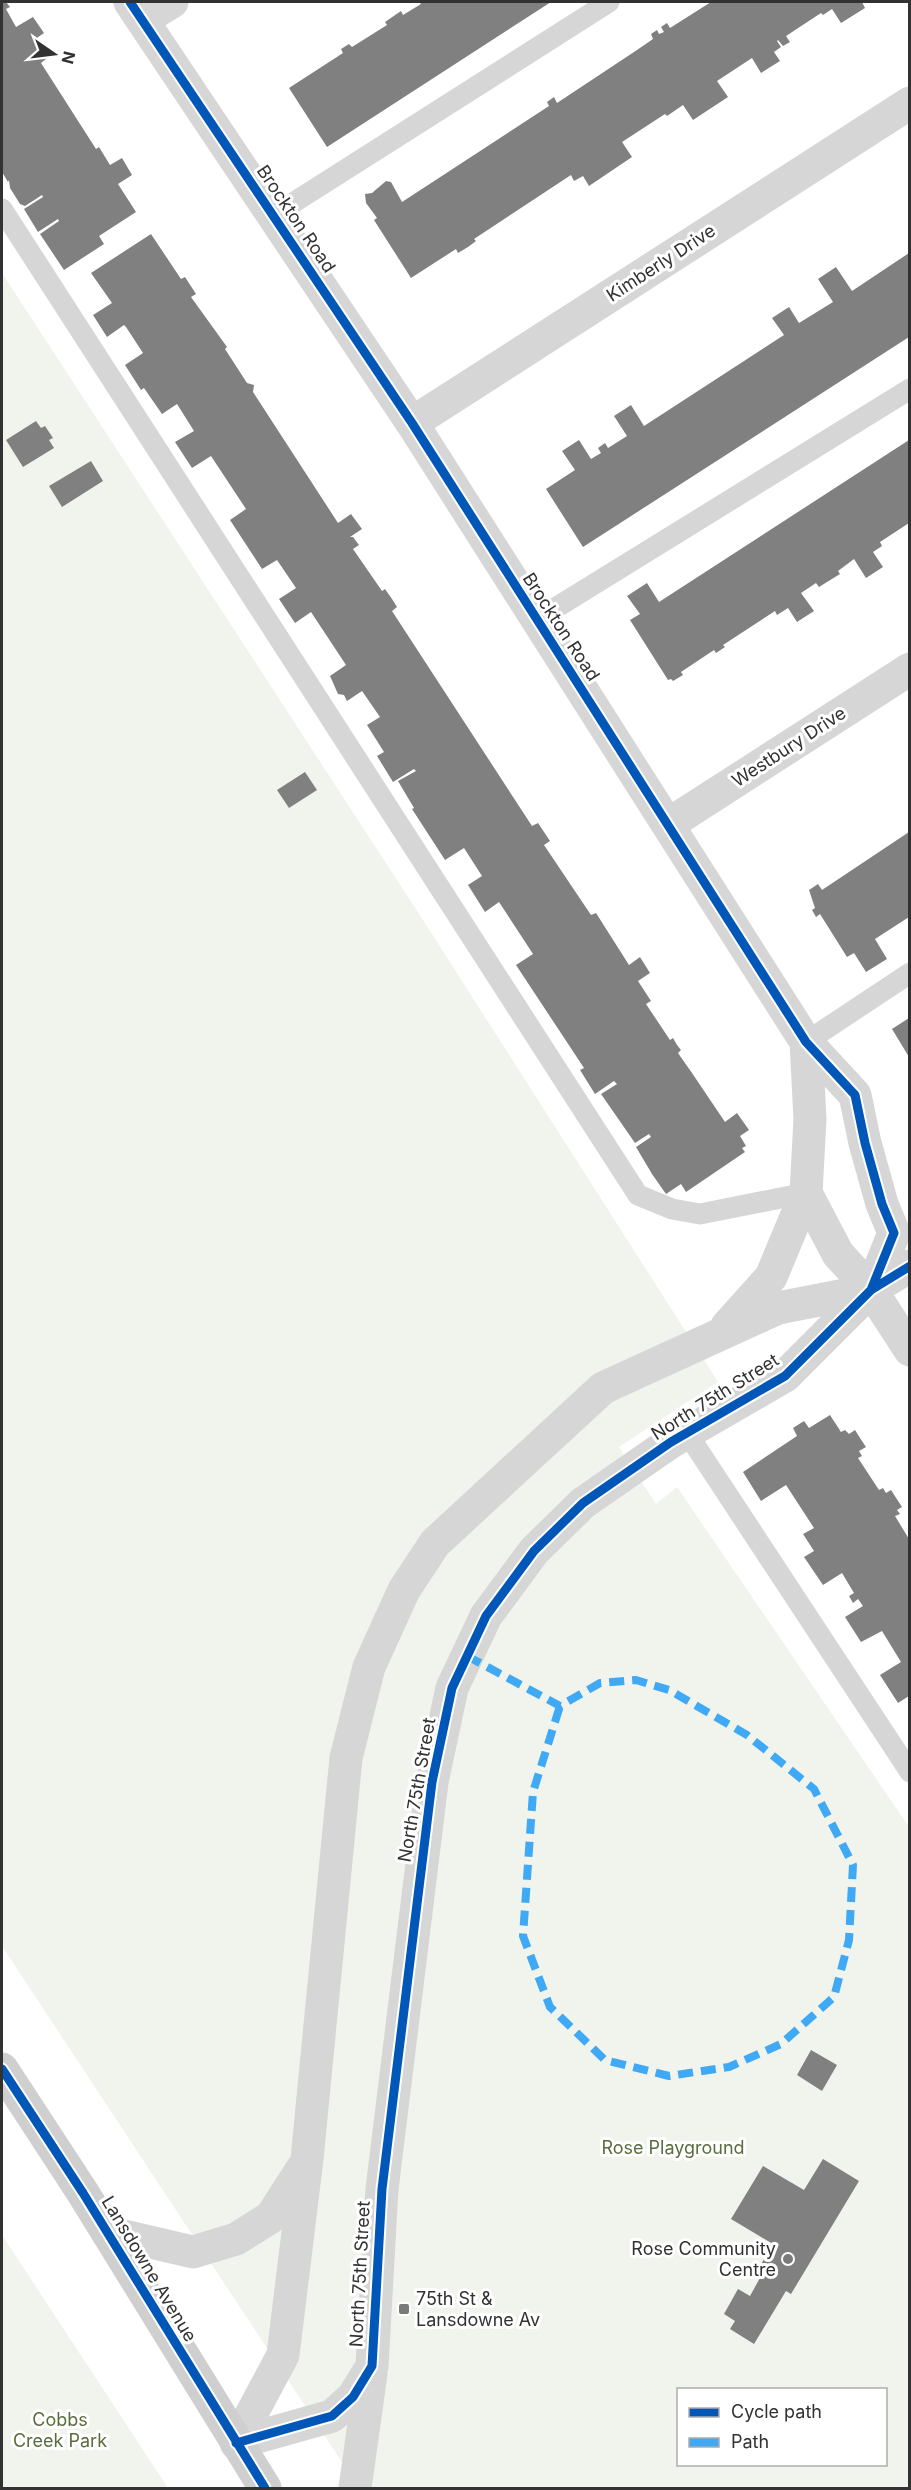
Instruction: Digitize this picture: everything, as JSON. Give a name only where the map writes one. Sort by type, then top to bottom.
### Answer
[{"type":"main road","name":"Lansdowne Avenue","points":[[2,2069],[107,2232],[265,2488]]},
{"type":"street","points":[[137,10],[172,2]]},
{"type":"street","name":"Brockton Road","points":[[137,10],[412,423],[806,1042],[855,1095],[882,1204],[894,1233],[872,1290]]},
{"type":"street","name":"Kimberly Drive","points":[[412,423],[909,103]]},
{"type":"street","name":"Westbury Drive","points":[[669,824],[909,669]]},
{"type":"street","name":"Brockton Road","points":[[720,1335],[771,1277],[806,1193],[810,1119],[806,1042]]},
{"type":"street","points":[[806,1193],[838,1254],[872,1290],[909,1350]]},
{"type":"street","name":"North 75th Street","points":[[236,2444],[332,2415],[353,2397],[372,2366],[382,2189],[409,1984],[417,1889],[432,1782],[452,1688],[486,1616],[534,1551],[583,1503],[687,1433],[785,1376],[872,1290],[909,1266]]},
{"type":"street","name":"North 75th Street","points":[[236,2444],[282,2355],[307,2159],[346,1758],[369,1667],[404,1590],[435,1543],[603,1388],[778,1308],[872,1290]]},
{"type":"street","points":[[107,2232],[194,2252],[236,2239],[271,2217],[307,2159]]},
{"type":"street","points":[[354,2488],[372,2366]]},
{"type":"lane","points":[[274,215],[609,2]]},
{"type":"lane","points":[[2,209],[638,1195],[672,1209],[700,1214],[806,1193]]},
{"type":"lane","points":[[536,620],[909,389]]},
{"type":"lane","points":[[806,1042],[909,973]]},
{"type":"lane","points":[[687,1433],[909,1772]]},
{"type":"green space","name":"Rose Playground","points":[[2,273],[423,920],[718,1382],[619,1447],[656,1504],[677,1487],[909,1827],[909,2488],[359,2488],[2,1946]]},
{"type":"green space","name":"Cobbs Creek Park","points":[[2,2235],[168,2488],[2,2488]]},
{"type":"building","points":[[2,2],[6,2],[10,7],[6,9],[16,27],[33,17],[44,33],[34,40],[46,59],[41,63],[96,149],[99,147],[110,165],[122,158],[132,175],[118,184],[136,212],[99,236],[104,244],[64,270],[40,234],[59,221],[58,219],[38,232],[24,209],[43,197],[42,195],[25,206],[20,204],[10,188],[9,180],[8,182],[2,172]]},
{"type":"building","points":[[419,2],[551,2],[327,147],[289,88],[343,53],[341,49],[349,44],[352,47],[387,25],[385,22],[401,11],[403,15],[421,4]]},
{"type":"building","points":[[711,2],[862,2],[865,8],[841,23],[832,9],[823,15],[821,13],[786,36],[790,42],[783,46],[777,41],[781,47],[774,52],[780,61],[761,73],[752,58],[717,81],[728,97],[693,120],[683,105],[667,116],[665,114],[622,142],[632,157],[589,186],[583,176],[574,181],[571,175],[474,239],[476,241],[468,247],[458,253],[456,249],[411,278],[374,220],[377,218],[366,203],[365,194],[372,193],[386,181],[391,182],[402,202],[549,106],[547,102],[554,97],[557,103],[637,50],[653,39],[651,34],[657,30],[659,34],[664,32],[661,27],[667,23],[670,28]]},
{"type":"building","points":[[151,234],[181,279],[185,277],[196,294],[191,297],[227,347],[225,349],[247,383],[254,385],[253,392],[338,523],[351,514],[362,529],[350,537],[353,537],[359,545],[353,549],[382,591],[385,589],[392,599],[397,607],[392,611],[532,826],[538,823],[550,841],[544,845],[591,915],[596,913],[629,965],[640,957],[650,973],[638,981],[651,1001],[646,1004],[670,1040],[673,1038],[681,1050],[678,1053],[725,1122],[737,1113],[749,1130],[740,1136],[746,1146],[742,1148],[745,1152],[686,1192],[681,1184],[666,1194],[652,1174],[636,1147],[651,1137],[649,1134],[635,1143],[601,1094],[617,1084],[614,1081],[595,1094],[580,1070],[584,1068],[516,965],[533,954],[499,902],[485,912],[468,885],[482,876],[464,848],[445,860],[412,809],[414,808],[398,781],[416,771],[414,769],[393,782],[377,756],[384,752],[367,725],[380,717],[362,691],[347,701],[344,695],[338,694],[330,676],[346,665],[311,612],[295,623],[279,599],[296,588],[277,560],[262,569],[230,520],[246,509],[211,456],[192,468],[175,442],[194,431],[177,404],[162,414],[144,388],[141,390],[125,365],[143,353],[126,327],[124,325],[107,337],[93,315],[112,303],[91,273]]},
{"type":"building","points":[[909,253],[909,337],[583,547],[546,489],[575,470],[562,451],[579,440],[591,459],[601,453],[598,448],[605,443],[608,448],[627,436],[614,416],[631,405],[644,426],[784,335],[772,318],[789,307],[799,323],[833,302],[818,279],[836,267],[852,291]]},
{"type":"building","points":[[36,421],[41,428],[45,426],[53,438],[49,440],[54,448],[23,467],[6,440]]},
{"type":"building","points":[[909,440],[909,523],[880,542],[882,546],[873,552],[883,567],[866,578],[854,559],[838,571],[840,574],[819,587],[816,583],[801,593],[814,611],[797,622],[788,608],[777,615],[775,611],[723,645],[725,647],[716,653],[714,650],[681,672],[683,675],[673,681],[668,680],[630,620],[640,614],[627,596],[647,583],[659,602]]},
{"type":"building","points":[[91,461],[103,481],[62,507],[49,486]]},
{"type":"building","points":[[305,772],[317,790],[289,808],[277,790]]},
{"type":"building","points":[[909,832],[909,917],[875,939],[887,959],[866,972],[854,953],[847,957],[820,914],[816,917],[812,910],[815,908],[809,890],[818,884],[822,890]]},
{"type":"building","points":[[909,1018],[909,1057],[892,1029]]},
{"type":"building","points":[[830,1415],[841,1432],[845,1430],[849,1434],[855,1430],[866,1447],[859,1451],[862,1456],[858,1458],[879,1490],[883,1488],[886,1493],[891,1490],[902,1507],[897,1510],[900,1514],[895,1516],[909,1539],[909,1696],[898,1703],[880,1675],[901,1662],[882,1631],[861,1642],[845,1617],[863,1606],[858,1599],[853,1603],[849,1596],[854,1593],[842,1573],[823,1585],[804,1557],[814,1551],[803,1534],[814,1528],[786,1485],[761,1501],[743,1472],[797,1436],[793,1428],[804,1421],[809,1428]]},
{"type":"building","points":[[811,2050],[837,2065],[822,2091],[797,2075]]},
{"type":"building","name":"Rose Community Centre","points":[[823,2159],[859,2181],[791,2294],[786,2291],[754,2344],[730,2329],[735,2321],[724,2314],[738,2289],[750,2296],[761,2276],[756,2273],[773,2244],[731,2219],[763,2166],[804,2190]]},
{"type":"marked path","points":[[467,1656],[560,1706],[600,1683],[636,1680],[669,1690],[747,1735],[814,1789],[853,1865],[849,1940],[834,1997],[781,2044],[729,2067],[669,2076],[605,2060],[550,2007],[523,1936],[533,1792],[560,1706]]},
{"type":"cycle path","points":[[130,2],[412,423],[806,1042],[855,1095],[865,1143],[882,1204],[894,1233],[871,1290]]},
{"type":"cycle path","points":[[236,2443],[332,2416],[353,2397],[372,2366],[382,2189],[432,1782],[452,1688],[486,1616],[534,1551],[583,1503],[671,1442],[785,1376],[871,1290],[910,1266]]},
{"type":"cycle path","points":[[2,2069],[83,2193],[265,2488]]},
{"type":"place","name":"Rose Community Centre","points":[[788,2259]]},
{"type":"place","name":"75th St & Lansdowne Av","points":[[404,2309]]}]
